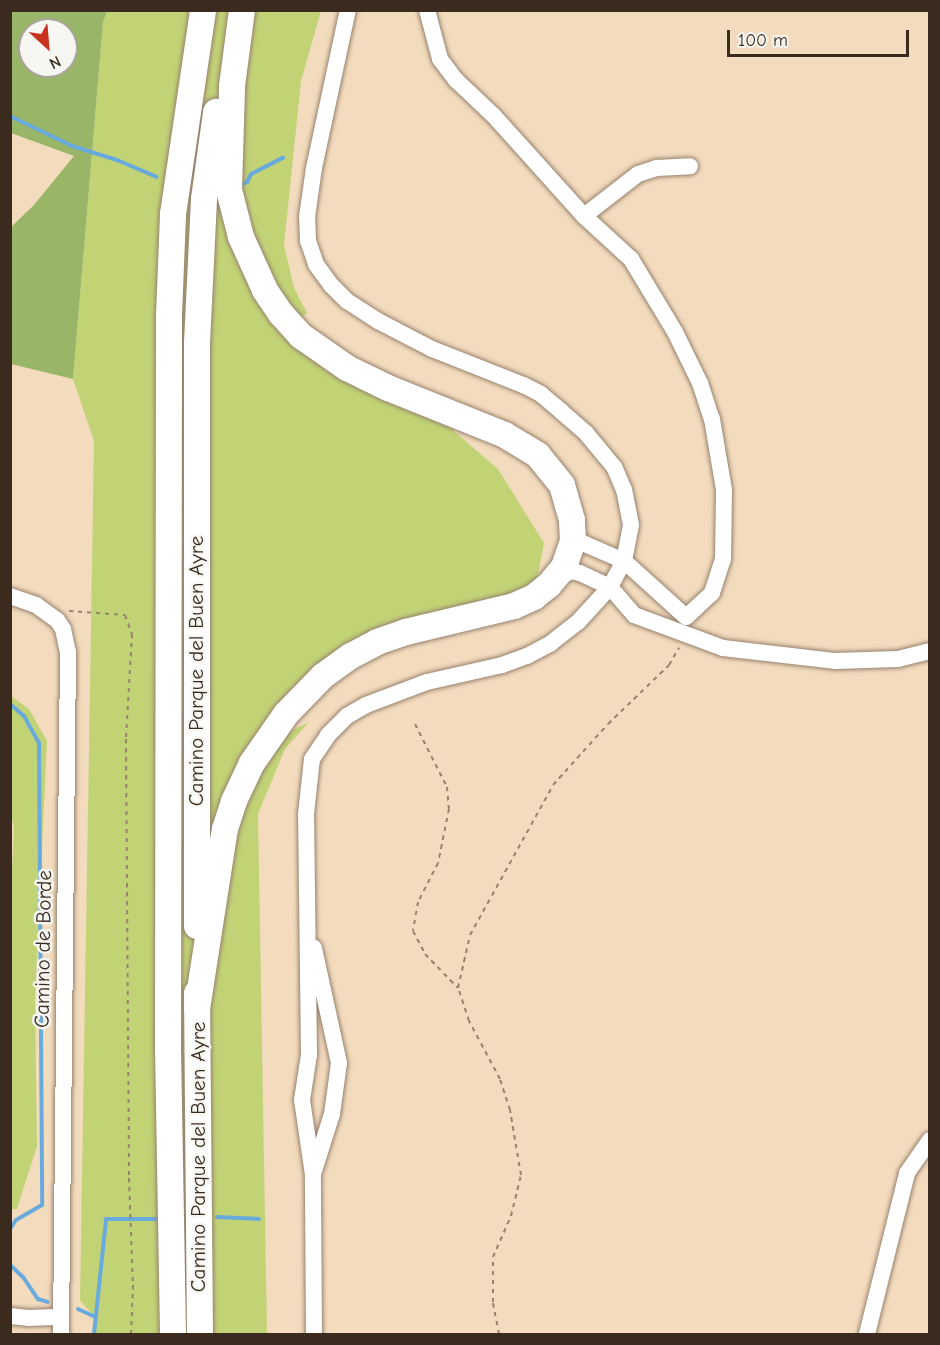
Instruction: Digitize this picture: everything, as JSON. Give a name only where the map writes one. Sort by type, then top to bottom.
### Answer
[{"type":"highway","name":"Camino Parque del Buen Ayre","points":[[173,1335],[168,1051],[169,315],[173,214],[203,10]]},
{"type":"highway","name":"Camino Parque del Buen Ayre","points":[[200,1335],[196,343],[204,199],[233,10]]},
{"type":"highway","points":[[197,1009],[225,829],[234,801],[252,763],[286,714],[323,676],[364,648],[406,632],[514,606],[542,592],[556,577],[572,550],[573,530],[570,508],[562,484],[538,455],[505,435],[409,397],[347,368],[301,336],[269,297],[247,254],[230,190],[232,86],[242,10]]},
{"type":"street","points":[[314,1335],[313,1175],[302,1100],[309,1055],[308,780],[312,759],[328,735],[347,716],[399,691],[427,682],[502,665],[527,656],[578,622],[610,587],[624,561],[631,525],[624,490],[614,467],[586,433],[541,394],[432,349],[378,321],[347,301],[331,285],[316,264],[308,241],[307,217],[314,168],[348,10]]},
{"type":"street","points":[[427,10],[440,59],[456,80],[494,116],[584,216],[631,259],[675,332],[700,383],[712,419],[724,490],[723,558],[712,593],[686,617]]},
{"type":"street","points":[[584,216],[638,174],[657,168],[690,166]]},
{"type":"street","points":[[573,530],[580,542],[624,561],[723,648]]},
{"type":"street","points":[[556,577],[572,571],[580,573],[610,587],[634,615],[723,648],[836,661],[898,659],[930,651]]},
{"type":"street","points":[[10,596],[36,605],[57,620]]},
{"type":"street","name":"Camino de Borde","points":[[57,620],[63,629],[68,652],[61,1335]]},
{"type":"street","points":[[307,919],[330,1012],[339,1063],[332,1114],[313,1175]]},
{"type":"street","points":[[867,1335],[907,1173],[930,1140]]},
{"type":"street","points":[[10,1316],[61,1317]]},
{"type":"path","points":[[57,620],[66,611],[78,610],[125,615],[132,634],[126,739],[129,1178],[133,1285],[131,1335]]},
{"type":"path","points":[[458,988],[470,935],[553,785],[608,724],[669,665],[687,635]]},
{"type":"path","points":[[415,724],[447,786],[449,809],[438,863],[418,902],[413,931],[425,954],[458,988],[468,1021],[500,1079],[510,1110],[521,1175],[511,1216],[494,1257],[493,1302],[499,1335]]},
{"type":"green space","points":[[11,10],[107,11],[103,22],[73,379],[11,364],[11,227],[33,206],[74,156],[11,133]]},
{"type":"green space","points":[[107,11],[321,11],[301,81],[284,245],[294,288],[307,313],[290,324],[420,402],[498,469],[544,543],[534,597],[377,642],[266,743],[309,722],[285,749],[258,814],[267,1334],[94,1334],[95,1317],[80,1301],[94,441],[73,379],[103,22]]},
{"type":"green space","points":[[11,696],[29,709],[47,741],[35,999],[37,1146],[17,1209],[11,1209],[10,908],[14,828],[10,811]]},
{"type":"waterway","points":[[10,116],[72,146],[117,160],[157,177]]},
{"type":"waterway","points":[[240,185],[247,182],[251,174],[283,158]]},
{"type":"waterway","points":[[10,704],[24,716],[39,743],[42,1205],[16,1220],[10,1229]]},
{"type":"waterway","points":[[217,1217],[259,1219]]},
{"type":"waterway","points":[[94,1334],[106,1219],[156,1219]]},
{"type":"waterway","points":[[10,1265],[23,1277],[38,1299],[48,1302]]},
{"type":"waterway","points":[[78,1309],[95,1317]]}]
